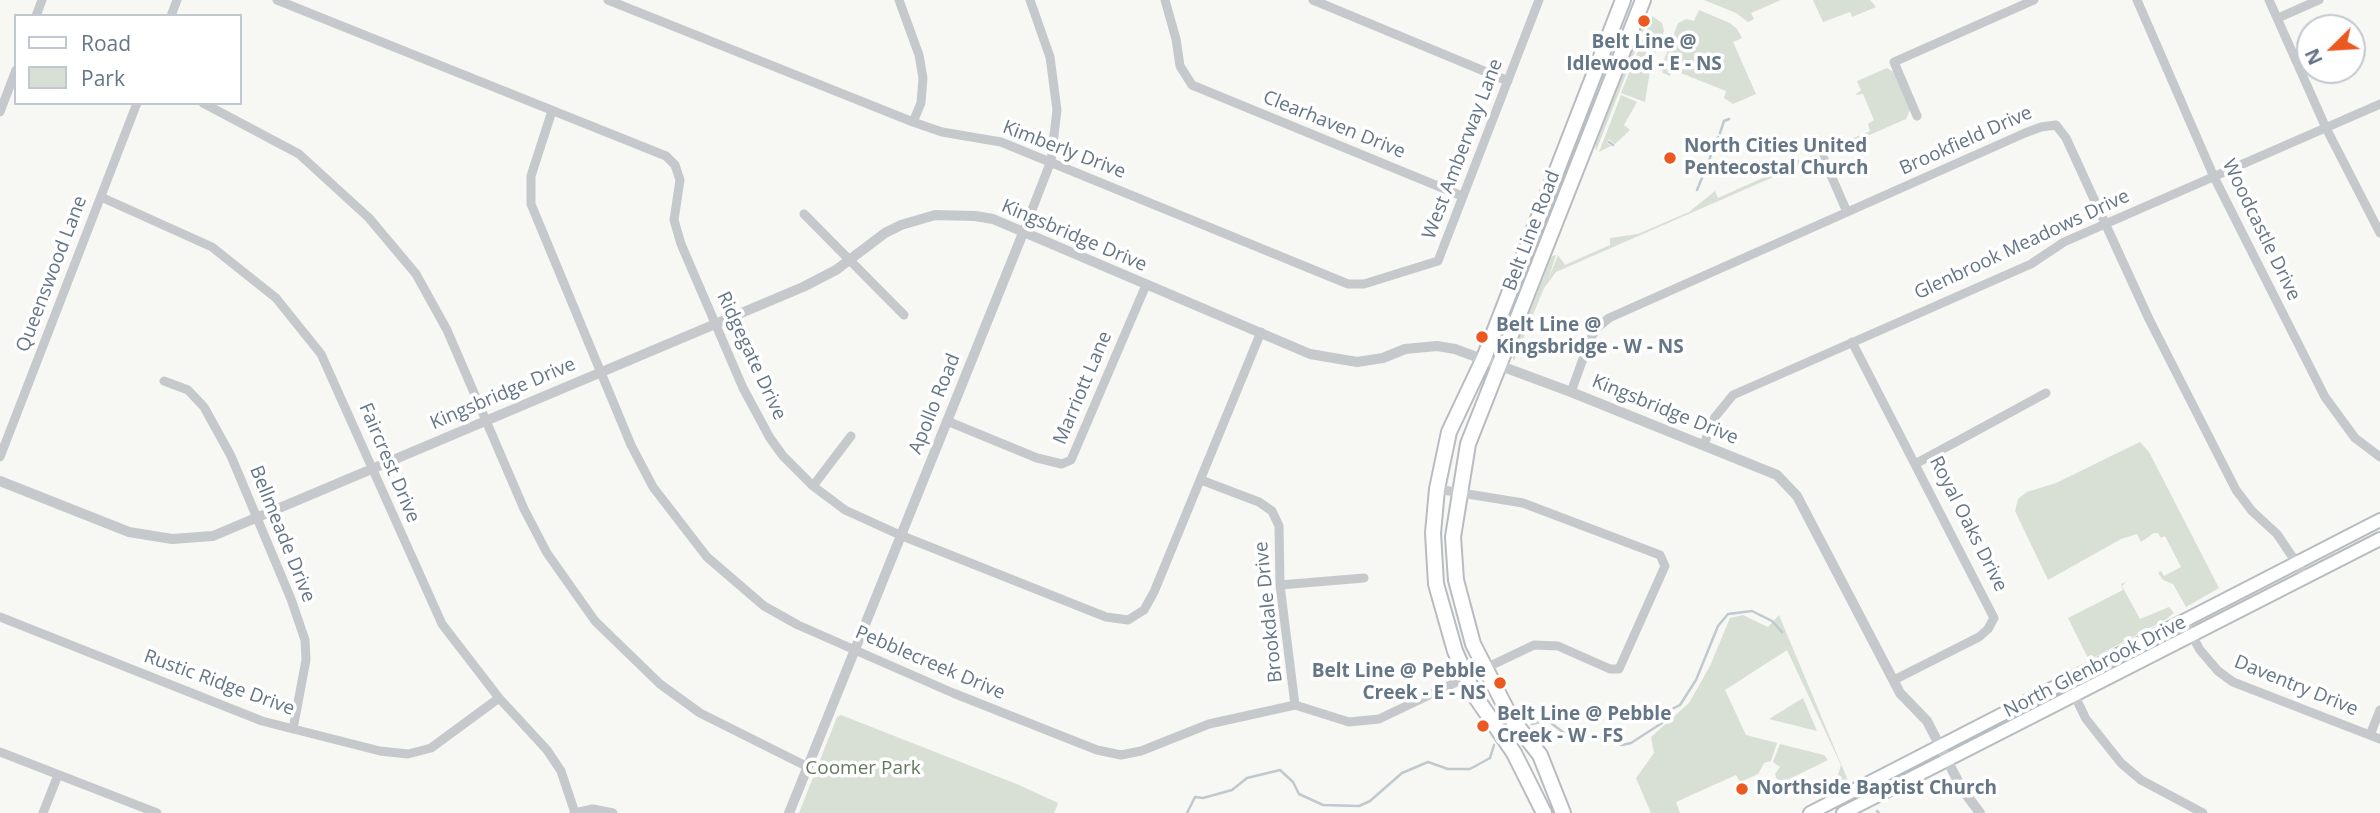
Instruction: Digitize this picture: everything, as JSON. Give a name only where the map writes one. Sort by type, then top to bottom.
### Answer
[{"type":"main road","name":"Belt Line Road","points":[[1544,813],[1514,753],[1475,696],[1447,626],[1436,584],[1433,543],[1437,489],[1449,432],[1484,358],[1564,146],[1623,0]]},
{"type":"main road","name":"Belt Line Road","points":[[1562,809],[1540,755],[1511,718],[1483,667],[1466,621],[1454,563],[1458,493],[1468,444],[1556,217],[1568,196],[1638,2]]},
{"type":"main road","points":[[1564,146],[1582,153]]},
{"type":"main road","name":"North Glenbrook Drive","points":[[1810,813],[2380,520]]},
{"type":"main road","name":"North Glenbrook Drive","points":[[1843,813],[2380,539]]},
{"type":"street","name":"Ridgegate Drive","points":[[276,0],[666,156],[675,165],[680,180],[674,220],[743,388],[770,438],[813,486],[845,510],[900,535],[1106,617],[1128,620],[1144,610],[1154,592],[1261,332]]},
{"type":"street","name":"Kimberly Drive","points":[[608,0],[913,122],[942,132],[1001,142],[1051,161],[1348,284]]},
{"type":"street","points":[[899,0],[919,55],[923,78],[921,103],[913,122]]},
{"type":"street","name":"Apollo Road","points":[[789,813],[1051,161],[1056,128],[1056,93],[1050,57],[1030,0]]},
{"type":"street","name":"Clearhaven Drive","points":[[1165,0],[1180,66],[1192,85],[1462,196]]},
{"type":"street","points":[[1313,0],[1508,81]]},
{"type":"street","name":"West Amberway Lane","points":[[1348,284],[1364,284],[1438,261],[1539,0]]},
{"type":"street","points":[[1917,116],[1894,62],[2034,0]]},
{"type":"street","name":"Woodcastle Drive","points":[[2137,0],[2214,177],[2325,397],[2355,438],[2380,457]]},
{"type":"street","points":[[2269,0],[2326,128],[2380,233]]},
{"type":"street","points":[[2278,18],[2319,0]]},
{"type":"street","points":[[0,112],[14,75]]},
{"type":"street","name":"Glenbrook Meadows Drive","points":[[1704,444],[1715,416],[1733,395],[2031,264],[2064,242],[2380,104]]},
{"type":"street","name":"Queenswood Lane","points":[[0,457],[136,105]]},
{"type":"street","points":[[207,105],[299,154],[369,218],[416,274],[447,330],[524,509],[547,553],[595,621],[660,684],[700,713],[808,767]]},
{"type":"street","name":"Pebblecreek Drive","points":[[552,111],[531,176],[531,204],[601,372],[653,487],[706,557],[764,606],[798,625],[854,649],[1088,747],[1121,755],[1141,751],[1209,724],[1295,705],[1349,722],[1363,723],[1398,710],[1517,651],[1546,644],[1558,646],[1610,669],[1619,669],[1665,566],[1660,555],[1523,503],[1458,493]]},
{"type":"street","name":"Brookfield Drive","points":[[1571,392],[1589,342],[1596,329],[1609,318],[2049,124],[2056,125],[2066,138],[2104,225],[2236,490],[2252,511],[2277,534],[2306,577]]},
{"type":"street","points":[[1823,157],[1847,212]]},
{"type":"street","name":"Faircrest Drive","points":[[101,197],[212,247],[275,298],[321,354],[442,624],[499,698],[554,761],[561,771],[575,813]]},
{"type":"street","points":[[804,214],[904,315]]},
{"type":"street","name":"Kingsbridge Drive","points":[[0,481],[106,524],[152,537],[191,539],[213,536],[822,278],[885,233],[935,215],[984,218],[1332,360],[1357,362],[1383,358],[1405,349],[1437,346],[1484,358],[1777,475],[1788,485],[1894,680],[1907,701],[1927,721],[1962,789],[1980,813]]},
{"type":"street","name":"Marriott Lane","points":[[947,421],[1037,458],[1062,464],[1071,460],[1146,285]]},
{"type":"street","name":"Royal Oaks Drive","points":[[1853,342],[1994,618],[1988,629],[1979,637],[1894,680]]},
{"type":"street","name":"Bellmeade Drive","points":[[164,381],[188,390],[204,407],[226,447],[258,519],[305,640],[303,686],[293,729]]},
{"type":"street","points":[[1917,463],[2046,393]]},
{"type":"street","points":[[813,486],[851,436]]},
{"type":"street","name":"Brookdale Drive","points":[[1201,480],[1259,502],[1272,511],[1279,526],[1280,585],[1295,705]]},
{"type":"street","points":[[1437,489],[1458,493]]},
{"type":"street","points":[[1280,585],[1364,578]]},
{"type":"street","name":"Rustic Ridge Drive","points":[[0,617],[219,705],[293,729],[380,751],[421,753],[499,698]]},
{"type":"street","name":"Daventry Drive","points":[[2184,621],[2192,637],[2218,671],[2233,682],[2380,739]]},
{"type":"street","points":[[2067,680],[2096,734],[2127,769],[2164,794],[2203,813]]},
{"type":"street","points":[[2370,735],[2380,710]]},
{"type":"street","points":[[0,752],[157,813]]},
{"type":"street","points":[[43,813],[58,775]]},
{"type":"street","points":[[575,813],[593,809],[613,813]]},
{"type":"street","points":[[1544,813],[1562,809]]},
{"type":"green space","points":[[1704,0],[1781,0],[1751,13],[1754,19],[1748,22],[1736,13]]},
{"type":"green space","points":[[1813,0],[1870,0],[1876,7],[1852,17],[1850,12],[1823,22]]},
{"type":"green space","points":[[1699,10],[1730,23],[1737,29],[1742,38],[1733,42],[1756,94],[1733,104],[1724,98],[1726,91],[1673,70],[1670,76],[1663,73],[1661,68],[1678,23],[1686,19],[1694,21]]},
{"type":"green space","points":[[1650,16],[1596,151],[1595,144],[1642,22]]},
{"type":"green space","points":[[1652,16],[1662,23],[1664,31],[1651,64],[1645,102],[1621,93]]},
{"type":"green space","points":[[1887,68],[1894,72],[1911,108],[1906,119],[1556,272],[1544,288],[1514,361],[1512,356],[1552,256],[1556,255],[1548,280],[1558,255],[1565,265],[1610,245],[1610,238],[1638,234],[1689,212],[1715,191],[1718,198],[1796,163],[1794,156],[1800,161],[1833,147],[1832,139],[1837,145],[1870,131],[1868,124],[1874,120],[1863,94],[1855,95],[1861,90],[1857,81]]},
{"type":"green space","points":[[1621,95],[1637,102],[1624,125],[1630,130],[1615,144],[1609,139],[1607,143],[1611,146],[1599,152]]},
{"type":"green space","points":[[2140,442],[2149,452],[2219,588],[2186,607],[2173,584],[2163,580],[2158,573],[2161,571],[2164,576],[2181,567],[2165,536],[2161,538],[2158,533],[2154,533],[2141,542],[2137,534],[2121,539],[2048,580],[2015,511],[2018,499],[2027,492],[2056,483]]},
{"type":"green space","points":[[2126,582],[2122,586],[2140,619],[2169,607],[2174,613],[2089,660],[2068,618],[2123,590],[2121,584]]},
{"type":"green space","points":[[1743,615],[1768,627],[1779,615],[1849,783],[1835,791],[1841,765],[1787,650],[1725,690],[1746,735],[1777,743],[1771,761],[1764,763],[1758,774],[1740,782],[1736,775],[1676,802],[1680,813],[1651,813],[1636,778],[1654,753],[1651,737],[1689,703],[1710,666],[1730,618]]},
{"type":"green space","points":[[1803,698],[1817,731],[1769,719]]},
{"type":"green space","name":"Coomer Park","points":[[841,715],[1019,785],[1058,803],[1054,813],[799,813],[837,717]]},
{"type":"green space","points":[[1780,744],[1824,755],[1828,760],[1779,784],[1775,774],[1780,767],[1773,762]]},
{"type":"waterway","points":[[1720,133],[1724,121],[1729,119]]},
{"type":"waterway","points":[[1706,168],[1718,137]]},
{"type":"waterway","points":[[1609,142],[1613,145]]},
{"type":"waterway","points":[[1697,190],[1704,173]]},
{"type":"waterway","points":[[1532,724],[1547,720],[1568,736],[1595,736],[1622,745],[1631,743],[1662,723],[1672,709],[1680,705],[1696,680],[1718,626],[1728,614],[1752,611],[1772,621],[1782,632]]},
{"type":"waterway","points":[[1187,813],[1195,797],[1203,798],[1232,790],[1247,778],[1280,770],[1293,782],[1299,794],[1323,805],[1359,806],[1370,801],[1402,773],[1428,762],[1448,769],[1470,769],[1490,758],[1494,745]]},
{"type":"place","name":"Belt Line @ Idlewood - E - NS","points":[[1644,21]]},
{"type":"place","name":"North Cities United Pentecostal Church","points":[[1670,158]]},
{"type":"place","name":"Belt Line @ Kingsbridge - W - NS","points":[[1482,337]]},
{"type":"place","name":"Belt Line @ Pebble Creek - E - NS","points":[[1500,683]]},
{"type":"place","name":"Belt Line @ Pebble Creek - W - FS","points":[[1483,726]]},
{"type":"place","name":"Northside Baptist Church","points":[[1742,789]]}]
